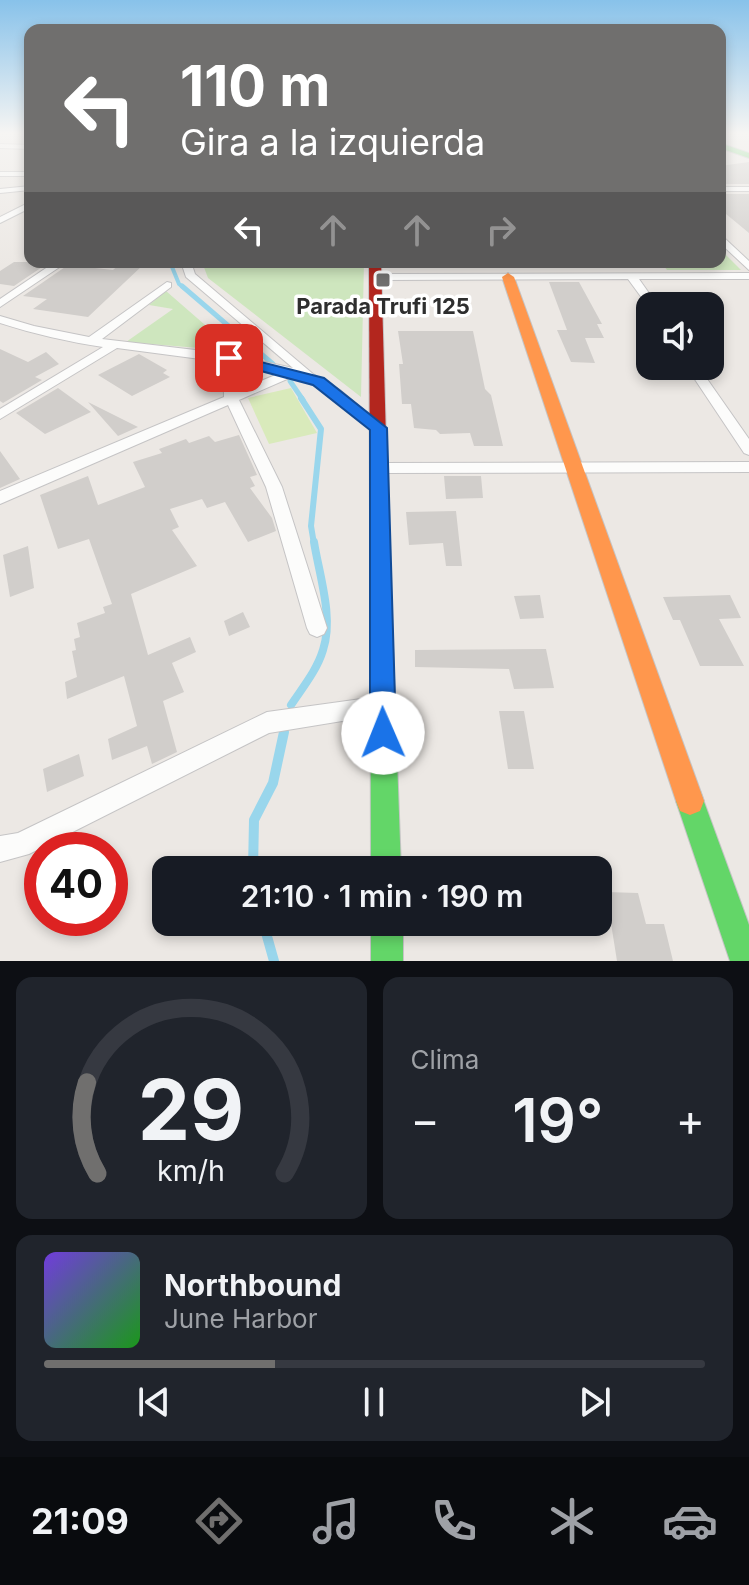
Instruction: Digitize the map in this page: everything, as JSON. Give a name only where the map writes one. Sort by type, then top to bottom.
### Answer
[{"type":"street","points":[[0,191],[24,189]]},
{"type":"street","points":[[726,189],[749,189]]},
{"type":"street","points":[[0,220],[24,208]]},
{"type":"street","points":[[726,243],[749,267]]},
{"type":"street","points":[[0,304],[53,268]]},
{"type":"street","points":[[188,268],[190,275],[283,355],[378,428]]},
{"type":"street","points":[[656,268],[663,277]]},
{"type":"street","points":[[386,856],[375,269],[508,277],[749,276]]},
{"type":"street","points":[[508,277],[746,961]]},
{"type":"street","points":[[632,277],[642,292]]},
{"type":"street","points":[[89,343],[167,285]]},
{"type":"street","points":[[4,324],[89,343],[229,358],[319,381]]},
{"type":"street","points":[[0,415],[114,345]]},
{"type":"street","points":[[229,358],[231,397],[274,487],[317,628]]},
{"type":"street","points":[[0,498],[293,373]]},
{"type":"street","points":[[702,380],[749,450]]},
{"type":"street","points":[[379,468],[749,467]]},
{"type":"street","points":[[0,849],[20,845],[267,723],[383,706]]},
{"type":"street","points":[[387,936],[387,961]]},
{"type":"green space","points":[[726,255],[741,270],[666,268],[726,268]]},
{"type":"green space","points":[[204,268],[364,268],[361,397],[208,278]]},
{"type":"green space","points":[[166,291],[235,351],[126,342],[173,309],[149,305]]},
{"type":"green space","points":[[291,388],[317,433],[269,444],[248,398]]},
{"type":"building","points":[[726,177],[749,177],[749,184],[726,184]]},
{"type":"building","points":[[726,194],[749,194],[749,233],[726,214]]},
{"type":"building","points":[[14,262],[24,262],[24,268],[41,268],[14,286],[0,284],[0,271]]},
{"type":"building","points":[[64,268],[140,268],[88,317],[33,309],[47,299],[23,296]]},
{"type":"building","points":[[549,282],[579,282],[602,324],[597,324],[604,338],[585,338],[595,363],[571,362],[557,330],[567,330]]},
{"type":"building","points":[[398,331],[473,331],[485,389],[491,395],[503,446],[474,446],[470,433],[440,434],[436,430],[414,428],[411,404],[402,404],[399,364],[403,364]]},
{"type":"building","points":[[0,349],[28,362],[46,352],[59,364],[35,377],[42,380],[3,403],[0,401]]},
{"type":"building","points":[[139,354],[167,370],[163,373],[170,377],[132,396],[98,375]]},
{"type":"building","points":[[58,388],[91,412],[45,434],[16,413]]},
{"type":"building","points":[[88,402],[138,427],[118,436]]},
{"type":"building","points":[[239,435],[257,475],[250,477],[255,486],[250,488],[272,518],[276,531],[248,542],[225,502],[207,508],[202,499],[170,509],[179,527],[172,530],[197,566],[131,594],[148,655],[190,637],[196,652],[172,663],[184,692],[163,701],[177,752],[152,764],[147,746],[112,760],[108,739],[137,726],[124,676],[67,699],[65,682],[77,677],[72,651],[76,650],[74,639],[80,637],[77,623],[105,613],[103,607],[112,604],[89,539],[58,549],[40,495],[88,476],[98,505],[145,487],[133,462],[162,453],[159,449],[186,439],[189,443],[209,436],[215,442]]},
{"type":"building","points":[[0,451],[20,479],[0,488]]},
{"type":"building","points":[[444,476],[481,476],[483,498],[446,499]]},
{"type":"building","points":[[456,511],[462,566],[446,566],[443,543],[409,545],[406,512]]},
{"type":"building","points":[[28,546],[34,588],[10,597],[3,555]]},
{"type":"building","points":[[540,595],[544,618],[520,619],[514,596]]},
{"type":"building","points":[[730,595],[741,618],[719,619],[744,666],[700,666],[680,620],[673,620],[663,597]]},
{"type":"building","points":[[243,612],[250,627],[229,636],[224,621]]},
{"type":"building","points":[[546,649],[554,688],[514,689],[509,669],[415,667],[415,650]]},
{"type":"building","points":[[499,711],[524,711],[534,769],[508,769]]},
{"type":"building","points":[[79,754],[84,776],[47,792],[43,769]]},
{"type":"building","points":[[612,892],[638,893],[646,924],[664,924],[673,961],[617,961],[612,930]]},
{"type":"waterway","points":[[172,268],[184,288]]},
{"type":"waterway","points":[[182,286],[273,364]]},
{"type":"waterway","points":[[290,381],[303,400]]},
{"type":"waterway","points":[[301,398],[321,429],[311,526],[314,544]]},
{"type":"waterway","points":[[291,705],[317,664],[326,637],[326,610],[314,542]]},
{"type":"waterway","points":[[253,856],[254,820],[273,783],[284,732]]},
{"type":"waterway","points":[[267,936],[274,961]]},
{"type":"traffic: fast","points":[[379,510],[386,856]]},
{"type":"traffic: fast","points":[[690,801],[746,961]]},
{"type":"traffic: fast","points":[[387,936],[387,961]]},
{"type":"traffic: slow","points":[[508,277],[690,801]]},
{"type":"traffic: jam","points":[[375,268],[379,510]]},
{"type":"place","name":"Parada Trufi 125","points":[[383,280]]},
{"type":"route","points":[[229,358],[319,381],[378,428],[383,733]]}]
